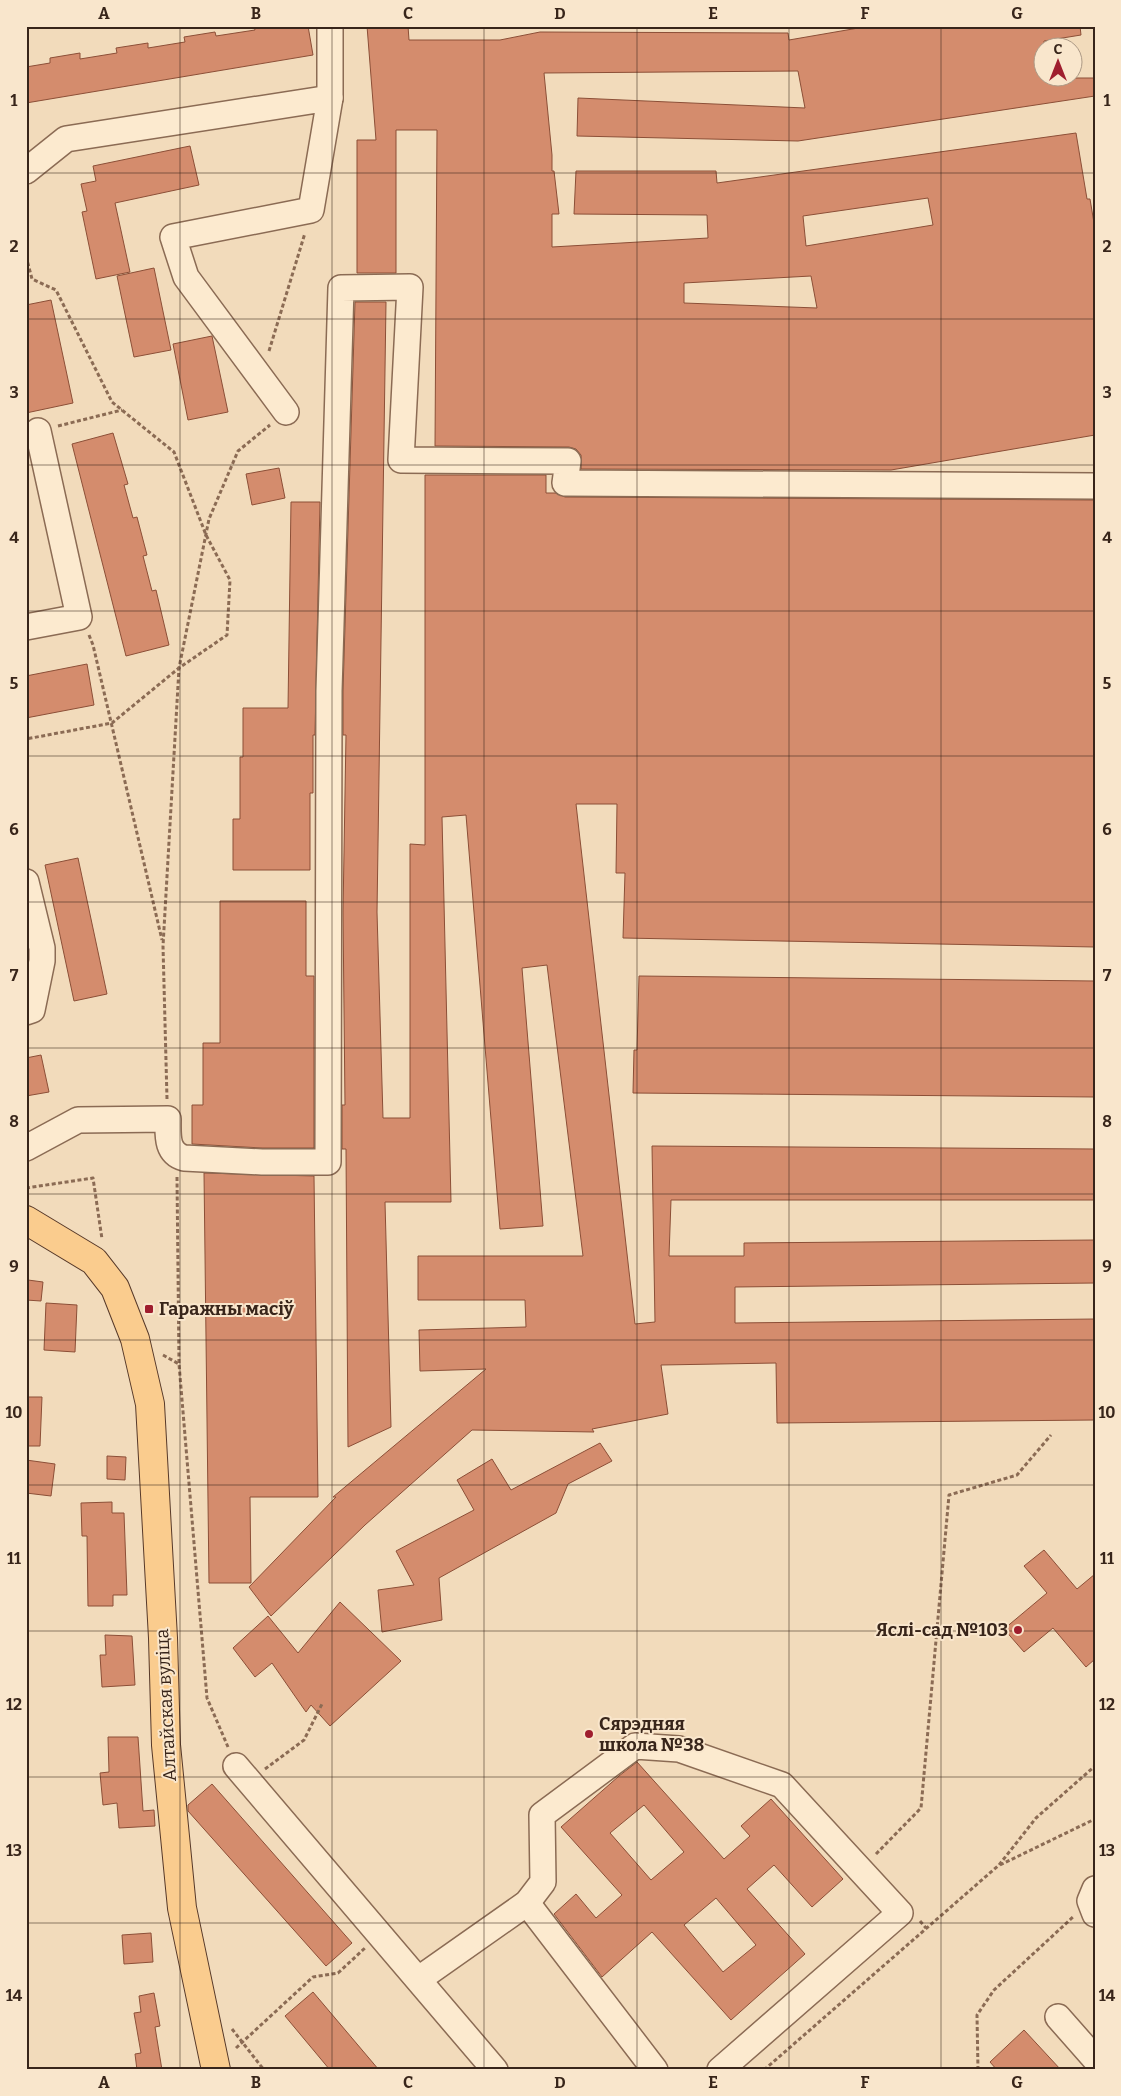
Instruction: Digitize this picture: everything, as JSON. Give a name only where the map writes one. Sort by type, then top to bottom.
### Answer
[{"type":"main road","name":"Алтайская вуліца","points":[[26,1220],[94,1262],[115,1288],[135,1338],[150,1404],[163,1638],[166,1745],[182,1908],[224,2061]]},
{"type":"street","points":[[286,412],[186,277],[173,237],[311,210],[330,98],[330,26]]},
{"type":"street","points":[[26,171],[66,139],[330,98]]},
{"type":"street","points":[[26,1148],[78,1120],[168,1119],[169,1144],[177,1156],[184,1158],[262,1162],[328,1162],[329,691],[342,288],[410,287],[401,460],[568,460],[565,482],[1095,486]]},
{"type":"street","points":[[26,627],[79,617],[38,431]]},
{"type":"street","points":[[26,882],[42,948],[42,961],[32,1010],[26,1012]]},
{"type":"street","points":[[419,1979],[527,1903],[543,1882],[542,1815],[635,1746],[679,1749],[782,1785],[900,1913],[720,2070]]},
{"type":"street","points":[[242,1773],[495,2070]]},
{"type":"street","points":[[527,1903],[655,2070]]},
{"type":"street","points":[[1058,2017],[1095,2059]]},
{"type":"path","points":[[261,378],[311,210]]},
{"type":"path","points":[[26,256],[32,279],[56,290],[112,402],[174,452],[206,535],[230,580],[226,635],[179,668],[112,723],[26,739]]},
{"type":"path","points":[[38,431],[122,410]]},
{"type":"path","points":[[168,1119],[164,946],[179,668],[209,519],[238,451],[286,412]]},
{"type":"path","points":[[79,617],[94,645],[164,946]]},
{"type":"path","points":[[177,1156],[179,1364],[207,1698],[242,1773],[304,1740],[322,1704]]},
{"type":"path","points":[[26,1188],[94,1178],[103,1248]]},
{"type":"path","points":[[135,1338],[179,1364]]},
{"type":"path","points":[[874,1856],[920,1808],[949,1495],[1017,1475],[1052,1435]]},
{"type":"path","points":[[764,2070],[999,1865],[1036,1818],[1095,1766]]},
{"type":"path","points":[[999,1865],[1095,1819]]},
{"type":"path","points":[[978,2070],[976,2015],[994,1990],[1093,1902]]},
{"type":"path","points":[[913,1914],[926,1928]]},
{"type":"path","points":[[224,2061],[242,2041],[314,1977],[338,1973],[380,1934]]},
{"type":"building","points":[[254,26],[308,26],[313,55],[26,103],[26,67],[50,63],[50,58],[80,53],[80,59],[117,53],[116,48],[148,43],[148,48],[185,42],[184,37],[215,32],[216,36],[255,30]]},
{"type":"building","points":[[367,26],[408,26],[409,40],[500,40],[540,32],[788,33],[789,40],[870,26],[1080,26],[1081,35],[1062,38],[1034,38],[1034,88],[1084,88],[1084,78],[1095,78],[1095,96],[798,141],[577,136],[578,98],[805,108],[798,71],[544,73],[552,171],[554,171],[559,214],[552,214],[552,247],[708,238],[707,215],[574,214],[576,171],[716,171],[717,183],[1076,133],[1087,199],[1090,199],[1095,229],[1095,435],[891,470],[581,469],[581,455],[576,449],[569,447],[435,446],[437,130],[396,130],[396,273],[357,273],[357,140],[376,140]],"holes":[[[928,198],[933,225],[806,246],[803,216]],[[811,276],[817,308],[684,303],[684,283]]]},
{"type":"building","points":[[190,146],[199,185],[115,203],[130,272],[96,279],[82,212],[87,211],[81,184],[96,181],[93,166]]},
{"type":"building","points":[[154,268],[171,350],[134,357],[117,276]]},
{"type":"building","points":[[51,300],[73,403],[26,413],[26,305]]},
{"type":"building","points":[[355,302],[386,302],[377,912],[383,1118],[410,1118],[410,844],[425,845],[425,475],[546,475],[546,493],[556,493],[565,497],[1095,500],[1095,947],[623,938],[625,873],[616,873],[617,804],[576,804],[635,1324],[655,1322],[652,1146],[1095,1149],[1095,1200],[671,1200],[669,1256],[744,1256],[744,1243],[1095,1240],[1095,1283],[735,1287],[735,1323],[1095,1319],[1095,1420],[777,1423],[776,1363],[661,1365],[668,1414],[592,1429],[594,1432],[472,1430],[365,1525],[271,1616],[249,1587],[336,1497],[333,1497],[486,1369],[420,1371],[419,1330],[526,1327],[525,1300],[418,1300],[418,1256],[583,1256],[547,965],[522,968],[543,1226],[500,1229],[466,815],[442,817],[451,1202],[385,1202],[391,1427],[348,1447],[346,1149],[342,1149],[342,1105],[345,1105],[343,912],[346,735],[343,735],[343,691]]},
{"type":"building","points":[[212,336],[228,412],[188,420],[173,344]]},
{"type":"building","points":[[113,433],[128,484],[124,485],[133,518],[137,517],[147,555],[143,556],[152,591],[156,590],[169,645],[126,656],[72,444]]},
{"type":"building","points":[[279,468],[285,498],[252,505],[246,474]]},
{"type":"building","points":[[291,502],[320,502],[315,735],[313,735],[313,793],[310,793],[310,870],[233,870],[233,819],[240,819],[240,757],[243,757],[243,708],[288,708]]},
{"type":"building","points":[[87,664],[94,705],[26,718],[26,676]]},
{"type":"building","points":[[78,858],[107,994],[74,1001],[45,865]]},
{"type":"building","points":[[220,901],[306,901],[306,976],[314,976],[314,1148],[262,1148],[192,1144],[192,1105],[203,1105],[203,1043],[220,1043]]},
{"type":"building","points":[[639,976],[1095,981],[1095,1097],[633,1093],[634,1050],[637,1050]]},
{"type":"building","points":[[41,1055],[49,1092],[26,1096],[26,1058]]},
{"type":"building","points":[[204,1173],[314,1176],[318,1497],[250,1497],[251,1583],[209,1583]]},
{"type":"building","points":[[28,1280],[43,1282],[41,1301],[26,1300]]},
{"type":"building","points":[[46,1303],[77,1305],[75,1352],[44,1350]]},
{"type":"building","points":[[26,1397],[42,1397],[40,1446],[26,1446]]},
{"type":"building","points":[[600,1443],[612,1461],[568,1484],[556,1513],[439,1578],[442,1620],[382,1632],[378,1590],[414,1585],[396,1551],[474,1510],[457,1480],[492,1459],[511,1490]]},
{"type":"building","points":[[107,1456],[126,1457],[125,1480],[107,1479]]},
{"type":"building","points":[[26,1460],[55,1464],[51,1496],[26,1493]]},
{"type":"building","points":[[112,1502],[112,1513],[124,1513],[127,1595],[113,1595],[113,1606],[88,1606],[87,1536],[82,1536],[81,1503]]},
{"type":"building","points":[[1044,1550],[1077,1589],[1095,1574],[1095,1659],[1086,1667],[1053,1628],[1024,1652],[1004,1629],[1047,1593],[1024,1566]]},
{"type":"building","points":[[340,1602],[401,1661],[330,1726],[311,1705],[306,1712],[272,1663],[255,1677],[233,1648],[268,1616],[298,1653]]},
{"type":"building","points":[[105,1635],[132,1636],[135,1685],[102,1687],[100,1655],[106,1655]]},
{"type":"building","points":[[108,1737],[138,1737],[143,1811],[154,1810],[155,1826],[119,1828],[117,1803],[103,1805],[100,1773],[109,1772]]},
{"type":"building","points":[[637,1762],[724,1859],[750,1836],[741,1826],[771,1799],[843,1879],[812,1907],[774,1865],[747,1889],[805,1954],[731,2020],[652,1932],[602,1977],[554,1914],[576,1894],[596,1918],[622,1895],[561,1827]],"holes":[[[644,1805],[684,1852],[651,1880],[610,1833]],[[716,1898],[756,1945],[723,1972],[684,1925]]]},
{"type":"building","points":[[212,1784],[352,1943],[326,1966],[188,1811],[188,1805]]},
{"type":"building","points":[[151,1933],[153,1962],[124,1964],[122,1935]]},
{"type":"building","points":[[313,1992],[379,2070],[330,2070],[285,2016]]},
{"type":"building","points":[[154,1993],[160,2026],[155,2027],[162,2070],[137,2070],[135,2054],[141,2053],[134,2013],[141,2012],[139,1996]]},
{"type":"building","points":[[1024,2030],[1061,2070],[997,2070],[990,2062]]},
{"type":"place","name":"Гаражны масіў","points":[[149,1309]]},
{"type":"place","name":"Яслі-сад №103","points":[[1018,1630]]},
{"type":"place","name":"Сярэдняя школа №38","points":[[589,1734]]}]
